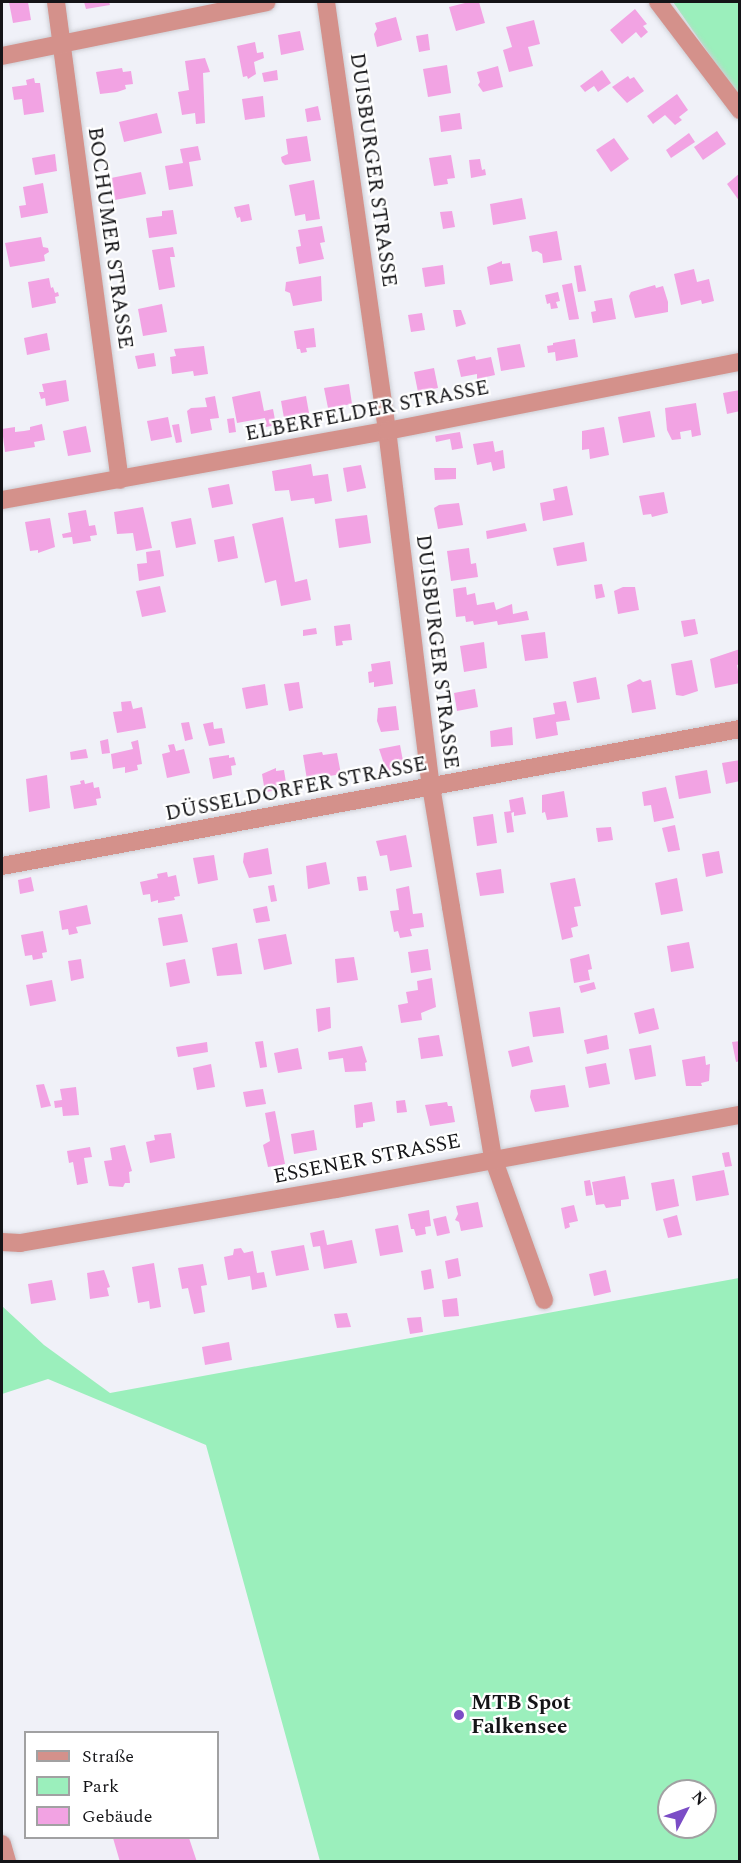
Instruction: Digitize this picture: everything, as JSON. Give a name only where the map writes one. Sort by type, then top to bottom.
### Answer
[{"type":"street","name":"BOCHUMER STRASSE","points":[[56,2],[120,480]]},
{"type":"street","points":[[2,56],[267,2]]},
{"type":"street","name":"DUISBURGER STRASSE","points":[[326,2],[387,431],[431,786],[493,1158],[544,1300]]},
{"type":"street","points":[[658,2],[740,110]]},
{"type":"street","name":"ELBERFELDER STRASSE","points":[[2,500],[387,431],[740,362]]},
{"type":"street","name":"DÜSSELDORFER STRASSE","points":[[2,866],[740,729]]},
{"type":"street","name":"ESSENER STRASSE","points":[[2,1242],[21,1243],[387,1180],[493,1158],[516,1156],[740,1115]]},
{"type":"street","points":[[2,1844],[7,1862]]},
{"type":"green space","points":[[673,2],[739,2],[739,97]]},
{"type":"green space","points":[[739,1278],[739,1861],[320,1861],[206,1445],[48,1379],[2,1394],[2,1306],[44,1345],[110,1393]]},
{"type":"building","points":[[9,2],[28,2],[31,20],[13,23]]},
{"type":"building","points":[[84,2],[109,2],[110,5],[86,9]]},
{"type":"building","points":[[479,2],[485,23],[456,31],[449,7]]},
{"type":"building","points":[[635,9],[647,24],[643,26],[648,32],[641,38],[636,32],[622,44],[610,30]]},
{"type":"building","points":[[396,17],[402,40],[377,47],[374,34],[377,29],[375,23]]},
{"type":"building","points":[[534,20],[540,44],[528,47],[533,66],[509,72],[503,50],[512,47],[506,27]]},
{"type":"building","points":[[300,31],[304,50],[281,55],[278,35]]},
{"type":"building","points":[[428,34],[430,50],[419,52],[416,36]]},
{"type":"building","points":[[255,42],[257,53],[263,52],[264,58],[254,62],[256,74],[248,79],[247,76],[243,77],[237,46]]},
{"type":"building","points":[[205,58],[210,72],[203,73],[205,123],[196,124],[195,113],[182,115],[178,92],[189,90],[185,61]]},
{"type":"building","points":[[447,65],[451,93],[428,97],[423,69]]},
{"type":"building","points":[[498,66],[503,87],[483,92],[478,85],[480,82],[477,72]]},
{"type":"building","points":[[122,68],[123,72],[131,71],[133,84],[125,85],[126,89],[117,92],[100,94],[96,72]]},
{"type":"building","points":[[277,70],[278,80],[264,82],[262,73]]},
{"type":"building","points":[[602,70],[611,83],[598,92],[594,86],[585,92],[580,86]]},
{"type":"building","points":[[628,76],[630,79],[634,77],[644,91],[627,103],[612,87]]},
{"type":"building","points":[[34,78],[35,83],[40,83],[44,112],[24,115],[22,99],[14,100],[12,87],[27,85],[26,80]]},
{"type":"building","points":[[677,94],[688,110],[679,117],[682,120],[675,125],[665,115],[653,124],[647,116]]},
{"type":"building","points":[[263,96],[265,117],[245,120],[242,99]]},
{"type":"building","points":[[318,106],[321,120],[307,122],[305,109]]},
{"type":"building","points":[[157,113],[162,133],[124,142],[119,122]]},
{"type":"building","points":[[460,113],[462,129],[441,132],[439,116]]},
{"type":"building","points":[[717,131],[726,144],[703,160],[694,147]]},
{"type":"building","points":[[689,133],[695,142],[671,158],[666,150]]},
{"type":"building","points":[[307,136],[311,161],[285,165],[281,157],[288,154],[286,139]]},
{"type":"building","points":[[614,138],[629,159],[611,172],[596,150]]},
{"type":"building","points":[[198,146],[201,160],[189,162],[193,186],[169,190],[165,166],[183,163],[180,149]]},
{"type":"building","points":[[55,154],[57,171],[35,175],[32,158]]},
{"type":"building","points":[[451,155],[455,178],[447,179],[448,184],[434,186],[429,158]]},
{"type":"building","points":[[480,159],[482,170],[485,169],[486,175],[471,178],[469,160]]},
{"type":"building","points":[[141,172],[146,194],[115,200],[111,178]]},
{"type":"building","points":[[740,173],[740,202],[727,184]]},
{"type":"building","points":[[314,180],[320,219],[306,221],[305,214],[295,216],[289,185]]},
{"type":"building","points":[[43,183],[48,213],[21,218],[19,206],[26,205],[23,187]]},
{"type":"building","points":[[522,198],[526,219],[493,225],[490,204]]},
{"type":"building","points":[[249,204],[252,220],[241,222],[240,217],[237,218],[234,207]]},
{"type":"building","points":[[173,210],[177,234],[149,238],[146,218],[162,216],[162,211]]},
{"type":"building","points":[[452,211],[455,227],[443,229],[440,212]]},
{"type":"building","points":[[322,226],[325,242],[320,243],[324,259],[299,264],[296,247],[301,246],[298,230]]},
{"type":"building","points":[[557,231],[562,260],[543,263],[542,254],[537,251],[532,252],[529,236]]},
{"type":"building","points":[[41,237],[43,247],[48,248],[49,252],[44,255],[45,261],[10,267],[5,243]]},
{"type":"building","points":[[173,247],[175,257],[170,257],[175,287],[159,290],[152,250]]},
{"type":"building","points":[[502,261],[502,264],[510,263],[513,281],[490,285],[487,267]]},
{"type":"building","points":[[443,265],[445,284],[425,287],[422,268]]},
{"type":"building","points":[[581,265],[586,291],[578,292],[574,266]]},
{"type":"building","points":[[694,269],[697,282],[709,279],[714,301],[702,304],[701,300],[681,305],[674,274]]},
{"type":"building","points":[[321,276],[322,301],[293,306],[290,293],[285,291],[286,282]]},
{"type":"building","points":[[49,278],[51,288],[53,287],[55,293],[58,292],[59,296],[55,297],[56,303],[32,308],[28,282]]},
{"type":"building","points":[[572,283],[579,319],[569,320],[562,285]]},
{"type":"building","points":[[655,285],[656,288],[663,286],[668,302],[668,312],[635,318],[629,296],[631,292]]},
{"type":"building","points":[[558,292],[560,301],[556,302],[558,308],[551,309],[545,295]]},
{"type":"building","points":[[612,298],[616,319],[593,323],[591,312],[596,311],[594,301]]},
{"type":"building","points":[[162,304],[167,332],[143,336],[138,309]]},
{"type":"building","points":[[453,310],[461,310],[466,324],[456,327]]},
{"type":"building","points":[[422,313],[425,330],[411,332],[408,315]]},
{"type":"building","points":[[314,328],[316,347],[306,348],[307,352],[301,353],[300,349],[297,349],[294,331]]},
{"type":"building","points":[[47,333],[50,350],[27,355],[24,338]]},
{"type":"building","points":[[575,339],[578,357],[556,361],[555,352],[548,353],[547,346]]},
{"type":"building","points":[[520,344],[525,367],[501,371],[497,348]]},
{"type":"building","points":[[204,346],[208,374],[194,376],[193,371],[172,374],[170,357],[176,356],[174,349]]},
{"type":"building","points":[[154,353],[156,366],[138,369],[135,356]]},
{"type":"building","points":[[475,356],[476,360],[491,357],[495,375],[477,379],[477,374],[461,377],[457,360]]},
{"type":"building","points":[[434,368],[438,388],[418,392],[414,372]]},
{"type":"building","points":[[66,380],[69,401],[46,406],[45,398],[41,399],[39,392],[44,392],[42,384]]},
{"type":"building","points":[[349,384],[352,404],[328,408],[324,388]]},
{"type":"building","points":[[740,390],[740,411],[727,414],[723,393]]},
{"type":"building","points":[[260,391],[264,411],[273,409],[276,425],[266,427],[265,418],[237,423],[232,397]]},
{"type":"building","points":[[215,396],[219,418],[210,419],[212,430],[191,434],[187,411],[191,408],[207,407],[205,398]]},
{"type":"building","points":[[306,396],[309,413],[284,418],[281,401]]},
{"type":"building","points":[[696,403],[701,435],[692,437],[691,430],[680,432],[681,439],[672,440],[667,430],[665,408]]},
{"type":"building","points":[[650,411],[655,437],[623,443],[618,417]]},
{"type":"building","points":[[168,417],[172,437],[151,441],[147,421]]},
{"type":"building","points":[[234,418],[236,432],[229,433],[227,419]]},
{"type":"building","points":[[42,424],[45,440],[34,442],[35,447],[5,452],[2,429],[15,427],[15,432],[24,431]]},
{"type":"building","points":[[179,424],[182,442],[176,443],[172,425]]},
{"type":"building","points":[[86,426],[91,452],[68,456],[63,431]]},
{"type":"building","points":[[604,427],[609,455],[590,459],[589,449],[582,450],[582,431]]},
{"type":"building","points":[[460,432],[463,448],[452,450],[450,439],[436,442],[435,436]]},
{"type":"building","points":[[493,441],[495,452],[503,450],[505,468],[493,471],[491,462],[477,465],[473,444]]},
{"type":"building","points":[[311,464],[313,476],[328,474],[332,501],[315,504],[314,498],[291,501],[289,490],[275,491],[272,471]]},
{"type":"building","points":[[361,465],[366,488],[347,492],[343,468]]},
{"type":"building","points":[[434,468],[456,468],[456,479],[435,480]]},
{"type":"building","points":[[229,484],[233,504],[212,508],[208,488]]},
{"type":"building","points":[[567,486],[573,515],[543,521],[540,503],[555,500],[553,489]]},
{"type":"building","points":[[664,492],[668,513],[652,517],[651,514],[643,515],[639,496]]},
{"type":"building","points":[[459,503],[463,525],[438,529],[434,508],[439,505]]},
{"type":"building","points":[[143,507],[152,548],[136,551],[133,533],[117,534],[114,512]]},
{"type":"building","points":[[86,510],[89,526],[95,525],[97,535],[90,536],[91,541],[73,544],[72,537],[63,538],[62,534],[71,532],[68,513]]},
{"type":"building","points":[[367,515],[371,543],[339,548],[335,519]]},
{"type":"building","points":[[283,517],[295,582],[307,579],[311,600],[281,606],[276,580],[265,583],[252,524]]},
{"type":"building","points":[[50,518],[55,547],[38,553],[38,550],[30,551],[25,522]]},
{"type":"building","points":[[191,518],[196,544],[176,548],[171,522]]},
{"type":"building","points":[[525,523],[527,531],[487,539],[486,531]]},
{"type":"building","points":[[234,536],[238,558],[218,562],[214,540]]},
{"type":"building","points":[[584,542],[587,561],[557,566],[553,548]]},
{"type":"building","points":[[469,548],[471,564],[476,563],[478,577],[451,581],[447,551]]},
{"type":"building","points":[[160,550],[164,576],[139,581],[137,564],[147,563],[146,552]]},
{"type":"building","points":[[602,584],[605,597],[596,599],[594,585]]},
{"type":"building","points":[[160,586],[166,612],[142,617],[136,591]]},
{"type":"building","points":[[466,587],[467,595],[475,593],[477,605],[494,602],[496,610],[512,604],[513,614],[527,611],[529,620],[498,625],[497,621],[474,625],[473,621],[466,622],[465,616],[456,617],[453,589]]},
{"type":"building","points":[[623,587],[635,587],[639,610],[618,614],[614,591]]},
{"type":"building","points":[[695,619],[698,634],[684,637],[681,621]]},
{"type":"building","points":[[350,624],[352,640],[342,641],[343,645],[336,646],[334,626]]},
{"type":"building","points":[[316,628],[317,634],[303,636],[303,630]]},
{"type":"building","points":[[545,632],[548,658],[525,661],[521,635]]},
{"type":"building","points":[[484,642],[487,668],[464,672],[460,646]]},
{"type":"building","points":[[740,649],[740,664],[737,665],[740,683],[715,688],[710,659]]},
{"type":"building","points":[[692,660],[698,691],[683,696],[676,695],[671,664]]},
{"type":"building","points":[[390,661],[393,684],[374,687],[374,682],[369,683],[368,672],[372,671],[371,664]]},
{"type":"building","points":[[596,677],[600,699],[577,703],[573,682]]},
{"type":"building","points":[[640,679],[643,682],[651,680],[656,709],[632,713],[627,685]]},
{"type":"building","points":[[299,682],[303,708],[289,711],[284,684]]},
{"type":"building","points":[[265,684],[268,705],[246,709],[242,688]]},
{"type":"building","points":[[475,689],[478,707],[457,711],[454,693]]},
{"type":"building","points":[[131,701],[133,709],[142,707],[146,728],[117,733],[113,712],[122,711],[121,702]]},
{"type":"building","points":[[566,701],[570,720],[556,722],[558,735],[536,739],[533,718],[555,714],[553,703]]},
{"type":"building","points":[[396,706],[399,730],[381,732],[377,721],[378,708]]},
{"type":"building","points":[[189,722],[193,739],[185,741],[181,723]]},
{"type":"building","points":[[213,722],[214,729],[222,728],[225,743],[209,746],[203,724]]},
{"type":"building","points":[[512,727],[513,745],[491,747],[490,731]]},
{"type":"building","points":[[108,739],[110,753],[102,754],[100,741]]},
{"type":"building","points":[[138,740],[142,764],[137,765],[138,770],[125,773],[125,767],[113,769],[111,754],[133,749],[131,742]]},
{"type":"building","points":[[174,744],[176,751],[184,749],[190,773],[167,778],[162,754],[170,752],[168,745]]},
{"type":"building","points":[[400,745],[404,766],[393,771],[386,770],[379,749]]},
{"type":"building","points":[[86,749],[88,758],[71,760],[70,752]]},
{"type":"building","points":[[322,752],[323,755],[337,753],[341,774],[307,780],[303,755]]},
{"type":"building","points":[[229,755],[229,758],[234,757],[236,765],[231,766],[232,775],[213,779],[209,758]]},
{"type":"building","points":[[740,760],[740,781],[726,784],[722,763]]},
{"type":"building","points":[[276,768],[276,771],[284,770],[287,789],[265,792],[262,774]]},
{"type":"building","points":[[707,770],[711,793],[679,799],[675,776]]},
{"type":"building","points":[[47,775],[50,808],[29,812],[26,779]]},
{"type":"building","points":[[84,780],[85,784],[93,782],[94,788],[99,787],[101,798],[96,799],[97,805],[74,809],[70,786],[81,784],[80,781]]},
{"type":"building","points":[[666,787],[674,818],[654,822],[651,805],[644,806],[642,792]]},
{"type":"building","points":[[564,791],[568,817],[547,820],[545,812],[542,813],[542,795]]},
{"type":"building","points":[[523,797],[526,814],[514,816],[514,812],[511,813],[509,800]]},
{"type":"building","points":[[511,811],[514,832],[507,833],[504,812]]},
{"type":"building","points":[[493,814],[497,843],[477,846],[473,817]]},
{"type":"building","points":[[675,825],[680,850],[668,852],[662,828]]},
{"type":"building","points":[[611,827],[613,840],[598,842],[596,828]]},
{"type":"building","points":[[406,835],[412,867],[390,871],[387,855],[380,856],[376,841]]},
{"type":"building","points":[[268,848],[272,874],[249,878],[243,862],[244,853]]},
{"type":"building","points":[[719,851],[723,873],[706,877],[702,854]]},
{"type":"building","points":[[214,855],[218,880],[198,884],[193,858]]},
{"type":"building","points":[[326,862],[330,884],[308,889],[306,866]]},
{"type":"building","points":[[501,869],[504,893],[480,896],[476,873]]},
{"type":"building","points":[[167,872],[168,877],[176,875],[180,896],[174,897],[175,900],[151,902],[150,894],[143,895],[140,882],[158,878],[157,874]]},
{"type":"building","points":[[366,876],[368,890],[359,891],[357,877]]},
{"type":"building","points":[[31,877],[34,891],[20,894],[18,880]]},
{"type":"building","points":[[575,878],[581,906],[574,907],[578,926],[571,928],[573,937],[562,940],[550,883]]},
{"type":"building","points":[[677,878],[683,911],[661,915],[655,883]]},
{"type":"building","points":[[274,885],[277,901],[271,902],[268,886]]},
{"type":"building","points":[[409,886],[413,914],[422,913],[424,927],[410,929],[412,936],[400,938],[398,931],[394,932],[390,911],[399,910],[396,889]]},
{"type":"building","points":[[87,905],[91,924],[76,927],[78,933],[69,935],[68,929],[62,930],[59,911]]},
{"type":"building","points":[[267,906],[270,921],[256,923],[253,909]]},
{"type":"building","points":[[182,914],[188,942],[163,946],[158,918]]},
{"type":"building","points":[[43,931],[47,952],[42,953],[43,958],[33,960],[32,955],[25,956],[21,935]]},
{"type":"building","points":[[286,934],[292,964],[264,970],[258,939]]},
{"type":"building","points":[[689,942],[694,968],[671,972],[667,946]]},
{"type":"building","points":[[237,943],[242,974],[217,976],[212,948]]},
{"type":"building","points":[[428,949],[431,970],[411,973],[408,952]]},
{"type":"building","points":[[589,954],[592,969],[588,970],[590,980],[574,983],[570,959]]},
{"type":"building","points":[[354,957],[358,980],[337,983],[335,959]]},
{"type":"building","points":[[81,959],[84,978],[71,981],[68,961]]},
{"type":"building","points":[[185,959],[190,983],[170,987],[166,963]]},
{"type":"building","points":[[432,978],[436,1007],[421,1013],[422,1020],[401,1023],[398,1005],[408,1003],[406,992],[418,990],[417,981]]},
{"type":"building","points":[[52,980],[56,1001],[30,1006],[26,985]]},
{"type":"building","points":[[594,982],[596,989],[581,993],[579,986]]},
{"type":"building","points":[[330,1007],[331,1028],[318,1032],[316,1009]]},
{"type":"building","points":[[560,1007],[564,1033],[533,1037],[529,1012]]},
{"type":"building","points":[[654,1008],[659,1029],[639,1034],[634,1013]]},
{"type":"building","points":[[439,1035],[443,1056],[421,1059],[418,1038]]},
{"type":"building","points":[[607,1035],[609,1049],[587,1054],[584,1040]]},
{"type":"building","points":[[263,1041],[267,1067],[260,1068],[255,1042]]},
{"type":"building","points":[[740,1041],[740,1061],[736,1062],[732,1042]]},
{"type":"building","points":[[207,1042],[208,1052],[178,1057],[176,1047]]},
{"type":"building","points":[[651,1045],[656,1076],[635,1080],[629,1049]]},
{"type":"building","points":[[362,1046],[367,1062],[365,1063],[366,1071],[345,1072],[343,1058],[329,1060],[328,1052]]},
{"type":"building","points":[[529,1046],[533,1062],[512,1067],[508,1051]]},
{"type":"building","points":[[298,1048],[302,1069],[278,1073],[274,1053]]},
{"type":"building","points":[[705,1056],[706,1065],[710,1064],[709,1081],[701,1083],[702,1086],[686,1086],[682,1060]]},
{"type":"building","points":[[606,1063],[610,1084],[589,1088],[585,1067]]},
{"type":"building","points":[[211,1064],[215,1087],[197,1090],[193,1068]]},
{"type":"building","points":[[44,1084],[51,1106],[41,1108],[36,1085]]},
{"type":"building","points":[[565,1085],[569,1107],[535,1112],[530,1097],[531,1090]]},
{"type":"building","points":[[76,1087],[79,1115],[63,1116],[62,1107],[55,1108],[54,1101],[62,1100],[60,1089]]},
{"type":"building","points":[[263,1089],[266,1104],[246,1107],[243,1092]]},
{"type":"building","points":[[405,1100],[407,1112],[397,1113],[396,1101]]},
{"type":"building","points":[[372,1102],[375,1121],[363,1123],[363,1127],[356,1128],[354,1105]]},
{"type":"building","points":[[447,1102],[448,1106],[452,1106],[455,1122],[430,1126],[425,1105]]},
{"type":"building","points":[[275,1111],[285,1164],[268,1167],[263,1145],[270,1141],[265,1113]]},
{"type":"building","points":[[314,1130],[317,1150],[294,1154],[291,1134]]},
{"type":"building","points":[[171,1133],[175,1158],[150,1163],[146,1142],[155,1140],[154,1135]]},
{"type":"building","points":[[125,1145],[132,1171],[129,1172],[130,1183],[125,1183],[123,1187],[109,1186],[104,1161],[112,1160],[110,1148]]},
{"type":"building","points":[[90,1147],[92,1157],[84,1158],[88,1183],[77,1185],[73,1162],[69,1163],[67,1151]]},
{"type":"building","points":[[729,1152],[732,1166],[725,1167],[722,1153]]},
{"type":"building","points":[[724,1170],[729,1195],[696,1201],[692,1176]]},
{"type":"building","points":[[625,1176],[629,1199],[621,1200],[621,1206],[606,1208],[604,1204],[596,1205],[592,1182]]},
{"type":"building","points":[[674,1179],[679,1206],[656,1211],[651,1183]]},
{"type":"building","points":[[590,1180],[593,1195],[586,1196],[584,1181]]},
{"type":"building","points":[[478,1202],[483,1227],[461,1231],[459,1222],[455,1220],[458,1214],[456,1206]]},
{"type":"building","points":[[574,1205],[578,1221],[569,1223],[570,1227],[565,1229],[561,1208]]},
{"type":"building","points":[[429,1210],[431,1226],[425,1227],[426,1234],[416,1236],[414,1229],[411,1229],[408,1214]]},
{"type":"building","points":[[677,1215],[682,1235],[668,1238],[663,1219]]},
{"type":"building","points":[[446,1216],[450,1233],[437,1236],[433,1219]]},
{"type":"building","points":[[398,1225],[403,1252],[380,1256],[375,1229]]},
{"type":"building","points":[[324,1230],[327,1245],[352,1240],[357,1263],[324,1269],[320,1246],[313,1247],[310,1233]]},
{"type":"building","points":[[304,1245],[309,1270],[276,1276],[271,1251]]},
{"type":"building","points":[[241,1248],[244,1253],[253,1251],[257,1273],[264,1272],[267,1287],[252,1290],[250,1276],[228,1280],[224,1257],[233,1255],[234,1249]]},
{"type":"building","points":[[458,1258],[461,1276],[448,1279],[445,1261]]},
{"type":"building","points":[[154,1263],[161,1307],[150,1309],[149,1301],[138,1303],[132,1267]]},
{"type":"building","points":[[203,1264],[207,1285],[201,1286],[205,1312],[194,1314],[188,1288],[182,1289],[178,1268]]},
{"type":"building","points":[[431,1269],[434,1288],[424,1290],[421,1271]]},
{"type":"building","points":[[104,1270],[110,1287],[107,1288],[109,1296],[90,1299],[87,1273]]},
{"type":"building","points":[[606,1270],[611,1292],[594,1296],[589,1274]]},
{"type":"building","points":[[52,1280],[56,1300],[31,1304],[28,1284]]},
{"type":"building","points":[[457,1298],[459,1316],[444,1317],[442,1300]]},
{"type":"building","points":[[347,1313],[351,1327],[337,1328],[334,1314]]},
{"type":"building","points":[[421,1317],[423,1332],[410,1334],[407,1318]]},
{"type":"building","points":[[229,1342],[232,1360],[205,1365],[202,1347]]},
{"type":"building","points":[[113,1839],[189,1839],[197,1862],[120,1862]]},
{"type":"place","name":"MTB Spot Falkensee","points":[[459,1715]]}]
